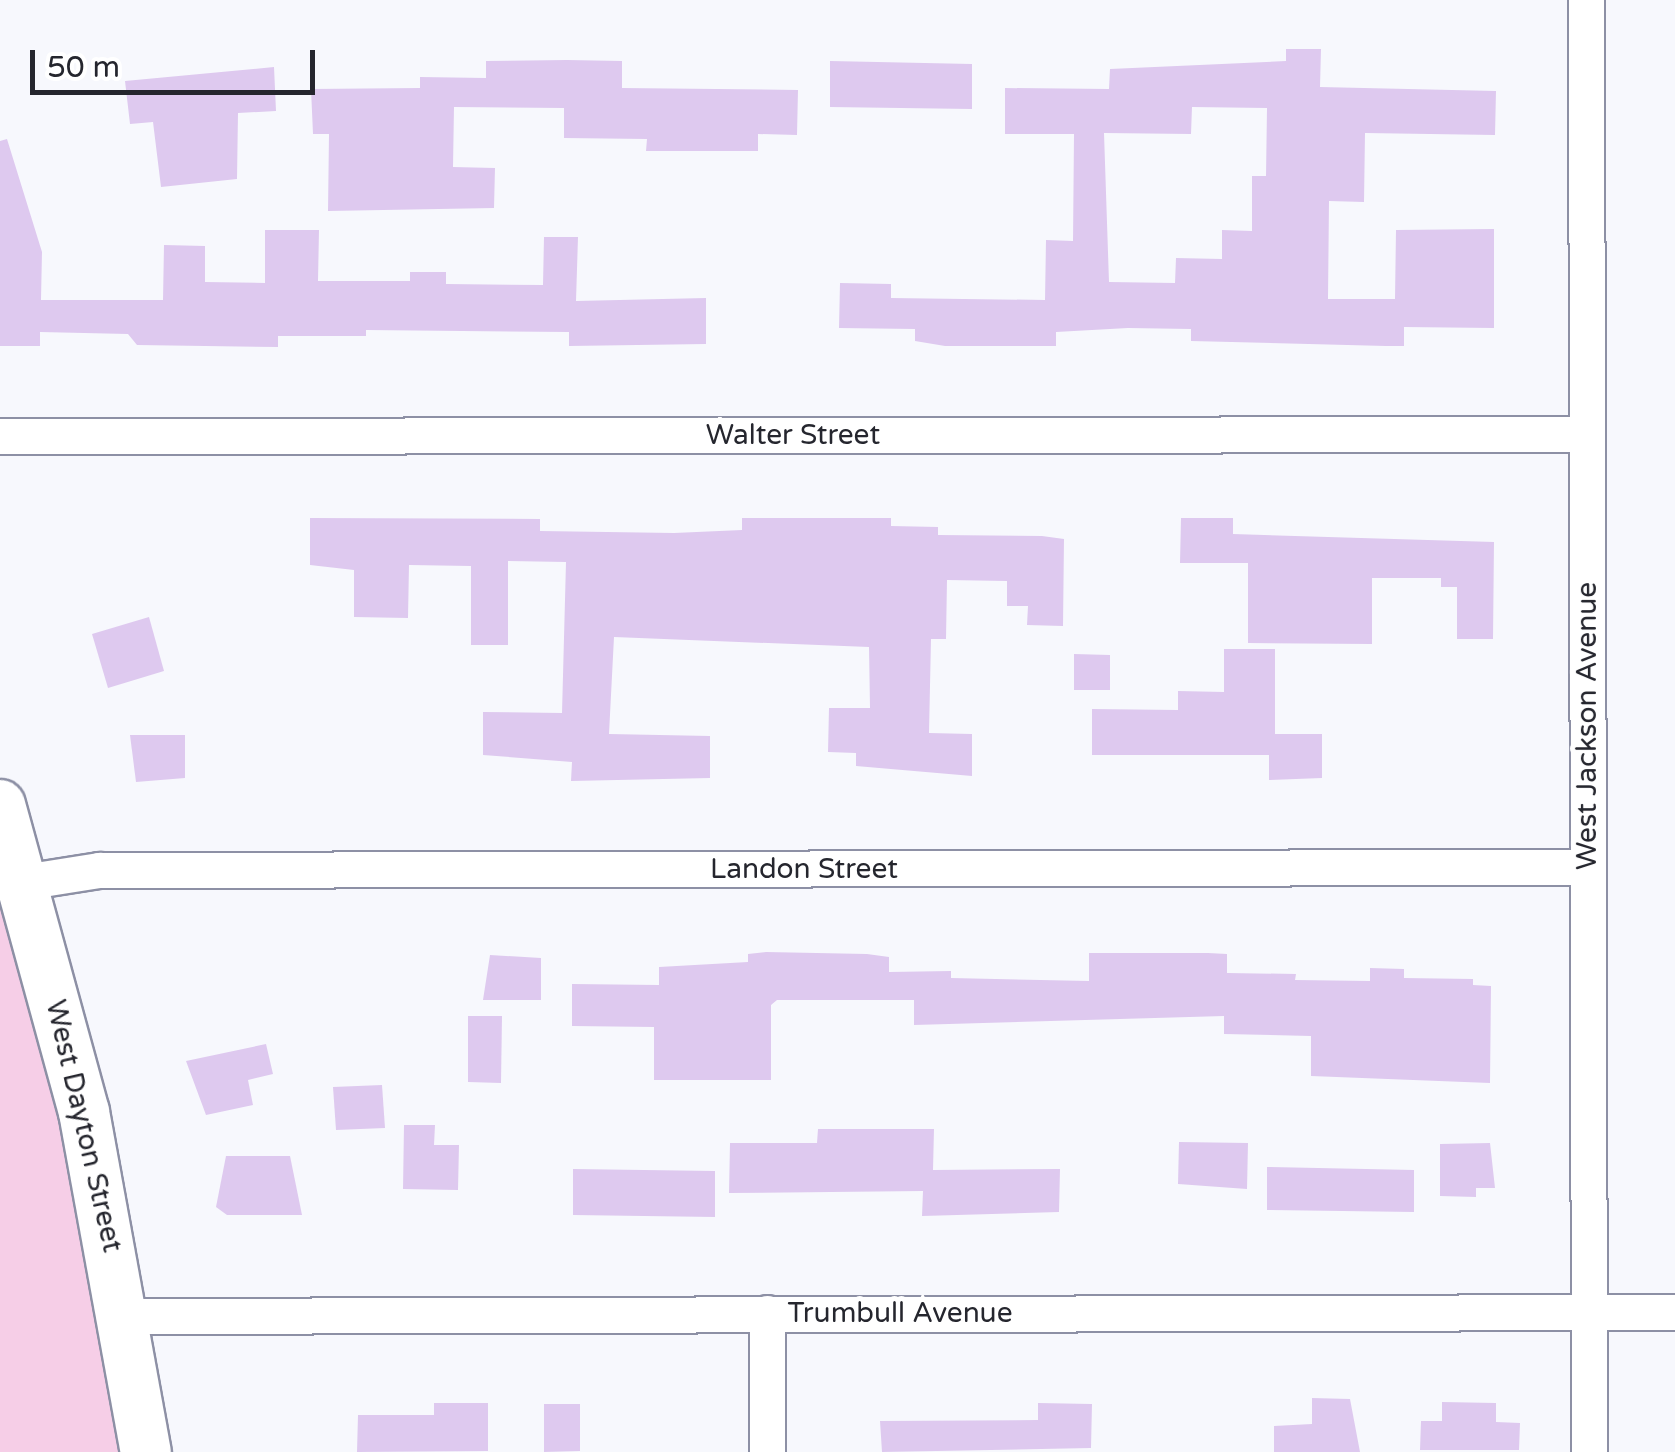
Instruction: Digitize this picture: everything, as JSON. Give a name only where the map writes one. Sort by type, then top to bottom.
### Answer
[{"type":"street","name":"West Jackson Avenue","points":[[1586,0],[1589,1452]]},
{"type":"street","name":"Walter Street","points":[[0,436],[1586,434]]},
{"type":"street","name":"West Dayton Street","points":[[0,805],[74,1070],[124,1316],[146,1452]]},
{"type":"street","name":"Landon Street","points":[[22,882],[118,870],[1587,867]]},
{"type":"street","name":"Trumbull Avenue","points":[[124,1316],[1675,1312]]},
{"type":"street","points":[[767,1313],[767,1452]]},
{"type":"shaded area","points":[[0,885],[61,1110],[124,1452],[0,1452]]},
{"type":"building","points":[[1286,49],[1321,49],[1320,87],[1496,91],[1495,135],[1365,133],[1364,202],[1329,201],[1328,299],[1395,299],[1396,230],[1494,229],[1494,328],[1404,327],[1404,346],[1191,341],[1191,329],[1128,328],[1056,332],[1056,346],[945,346],[915,341],[915,329],[839,328],[840,283],[891,284],[891,298],[1045,300],[1046,240],[1073,241],[1074,134],[1005,134],[1005,88],[1109,89],[1110,69],[1286,61]],"holes":[[[1192,107],[1267,108],[1266,176],[1252,176],[1252,231],[1222,230],[1222,259],[1176,258],[1175,283],[1109,282],[1104,133],[1191,134]]]},
{"type":"building","points":[[486,61],[622,61],[622,88],[798,90],[797,135],[758,134],[758,151],[646,151],[647,139],[564,138],[564,108],[454,107],[453,167],[495,168],[494,208],[328,211],[329,134],[313,134],[311,89],[420,88],[420,77],[486,78]]},
{"type":"building","points":[[830,61],[972,64],[972,109],[830,107]]},
{"type":"building","points":[[274,67],[276,111],[238,113],[237,179],[161,187],[153,122],[130,124],[125,81]]},
{"type":"building","points":[[7,139],[42,252],[41,300],[163,300],[164,245],[205,246],[205,282],[265,283],[265,230],[319,230],[318,281],[410,281],[410,272],[446,272],[446,284],[543,285],[544,237],[578,237],[576,301],[706,298],[706,344],[569,346],[569,332],[366,330],[366,336],[278,336],[278,347],[137,345],[128,334],[40,332],[40,346],[0,346],[0,141]]},
{"type":"building","points":[[310,518],[540,519],[540,531],[674,533],[742,530],[742,518],[891,518],[891,526],[938,527],[938,535],[1064,539],[1063,626],[1027,625],[1028,606],[1007,606],[1007,581],[947,580],[946,639],[931,639],[929,733],[972,734],[972,776],[856,766],[856,753],[828,752],[829,708],[870,708],[869,647],[614,637],[609,734],[710,736],[710,778],[571,781],[572,762],[483,755],[483,712],[562,713],[566,562],[508,561],[508,645],[471,645],[471,566],[409,565],[408,618],[354,617],[354,570],[310,565]]},
{"type":"building","points":[[1181,518],[1233,518],[1233,534],[1494,542],[1493,639],[1457,639],[1457,587],[1441,587],[1441,578],[1372,578],[1372,644],[1248,643],[1248,563],[1180,563]]},
{"type":"building","points":[[149,617],[164,671],[108,688],[92,634]]},
{"type":"building","points":[[1224,649],[1275,649],[1275,734],[1322,734],[1322,778],[1269,780],[1269,755],[1092,755],[1092,709],[1178,710],[1178,691],[1224,692]]},
{"type":"building","points":[[1074,654],[1110,655],[1110,690],[1074,690]]},
{"type":"building","points":[[130,735],[185,735],[185,778],[136,782]]},
{"type":"building","points":[[1089,953],[1208,953],[1227,954],[1227,973],[1296,974],[1295,980],[1370,981],[1370,968],[1404,969],[1404,978],[1473,979],[1473,985],[1491,986],[1490,1083],[1311,1076],[1311,1036],[1224,1034],[1224,1016],[914,1025],[914,1000],[777,1000],[771,1005],[771,1080],[654,1080],[654,1027],[572,1026],[572,984],[659,985],[659,967],[748,962],[748,954],[889,957],[889,972],[951,971],[951,978],[1089,981]]},
{"type":"building","points":[[490,955],[541,958],[541,1000],[483,1000]]},
{"type":"building","points":[[468,1016],[502,1016],[501,1083],[468,1082]]},
{"type":"building","points":[[266,1044],[273,1074],[248,1080],[253,1105],[206,1115],[186,1061]]},
{"type":"building","points":[[382,1085],[385,1128],[336,1130],[333,1087]]},
{"type":"building","points":[[404,1125],[435,1125],[434,1145],[459,1145],[458,1190],[403,1189]]},
{"type":"building","points":[[818,1129],[934,1129],[933,1170],[1060,1169],[1059,1212],[922,1216],[923,1191],[729,1193],[730,1143],[817,1143]]},
{"type":"building","points":[[1179,1142],[1248,1143],[1247,1189],[1178,1184]]},
{"type":"building","points":[[1490,1143],[1495,1188],[1476,1188],[1476,1197],[1440,1196],[1440,1144]]},
{"type":"building","points":[[226,1156],[290,1156],[302,1215],[227,1215],[216,1207]]},
{"type":"building","points":[[1267,1167],[1414,1170],[1414,1212],[1267,1210]]},
{"type":"building","points":[[573,1169],[715,1171],[715,1217],[573,1215]]},
{"type":"building","points":[[1312,1398],[1350,1399],[1360,1452],[1274,1452],[1274,1426],[1312,1424]]},
{"type":"building","points":[[1442,1402],[1496,1403],[1496,1422],[1520,1423],[1519,1450],[1420,1450],[1421,1421],[1442,1421]]},
{"type":"building","points":[[434,1403],[488,1403],[488,1451],[357,1452],[358,1415],[434,1415]]},
{"type":"building","points":[[1038,1403],[1092,1404],[1091,1448],[882,1452],[880,1421],[1038,1420]]},
{"type":"building","points":[[544,1404],[580,1404],[580,1451],[544,1452]]}]
